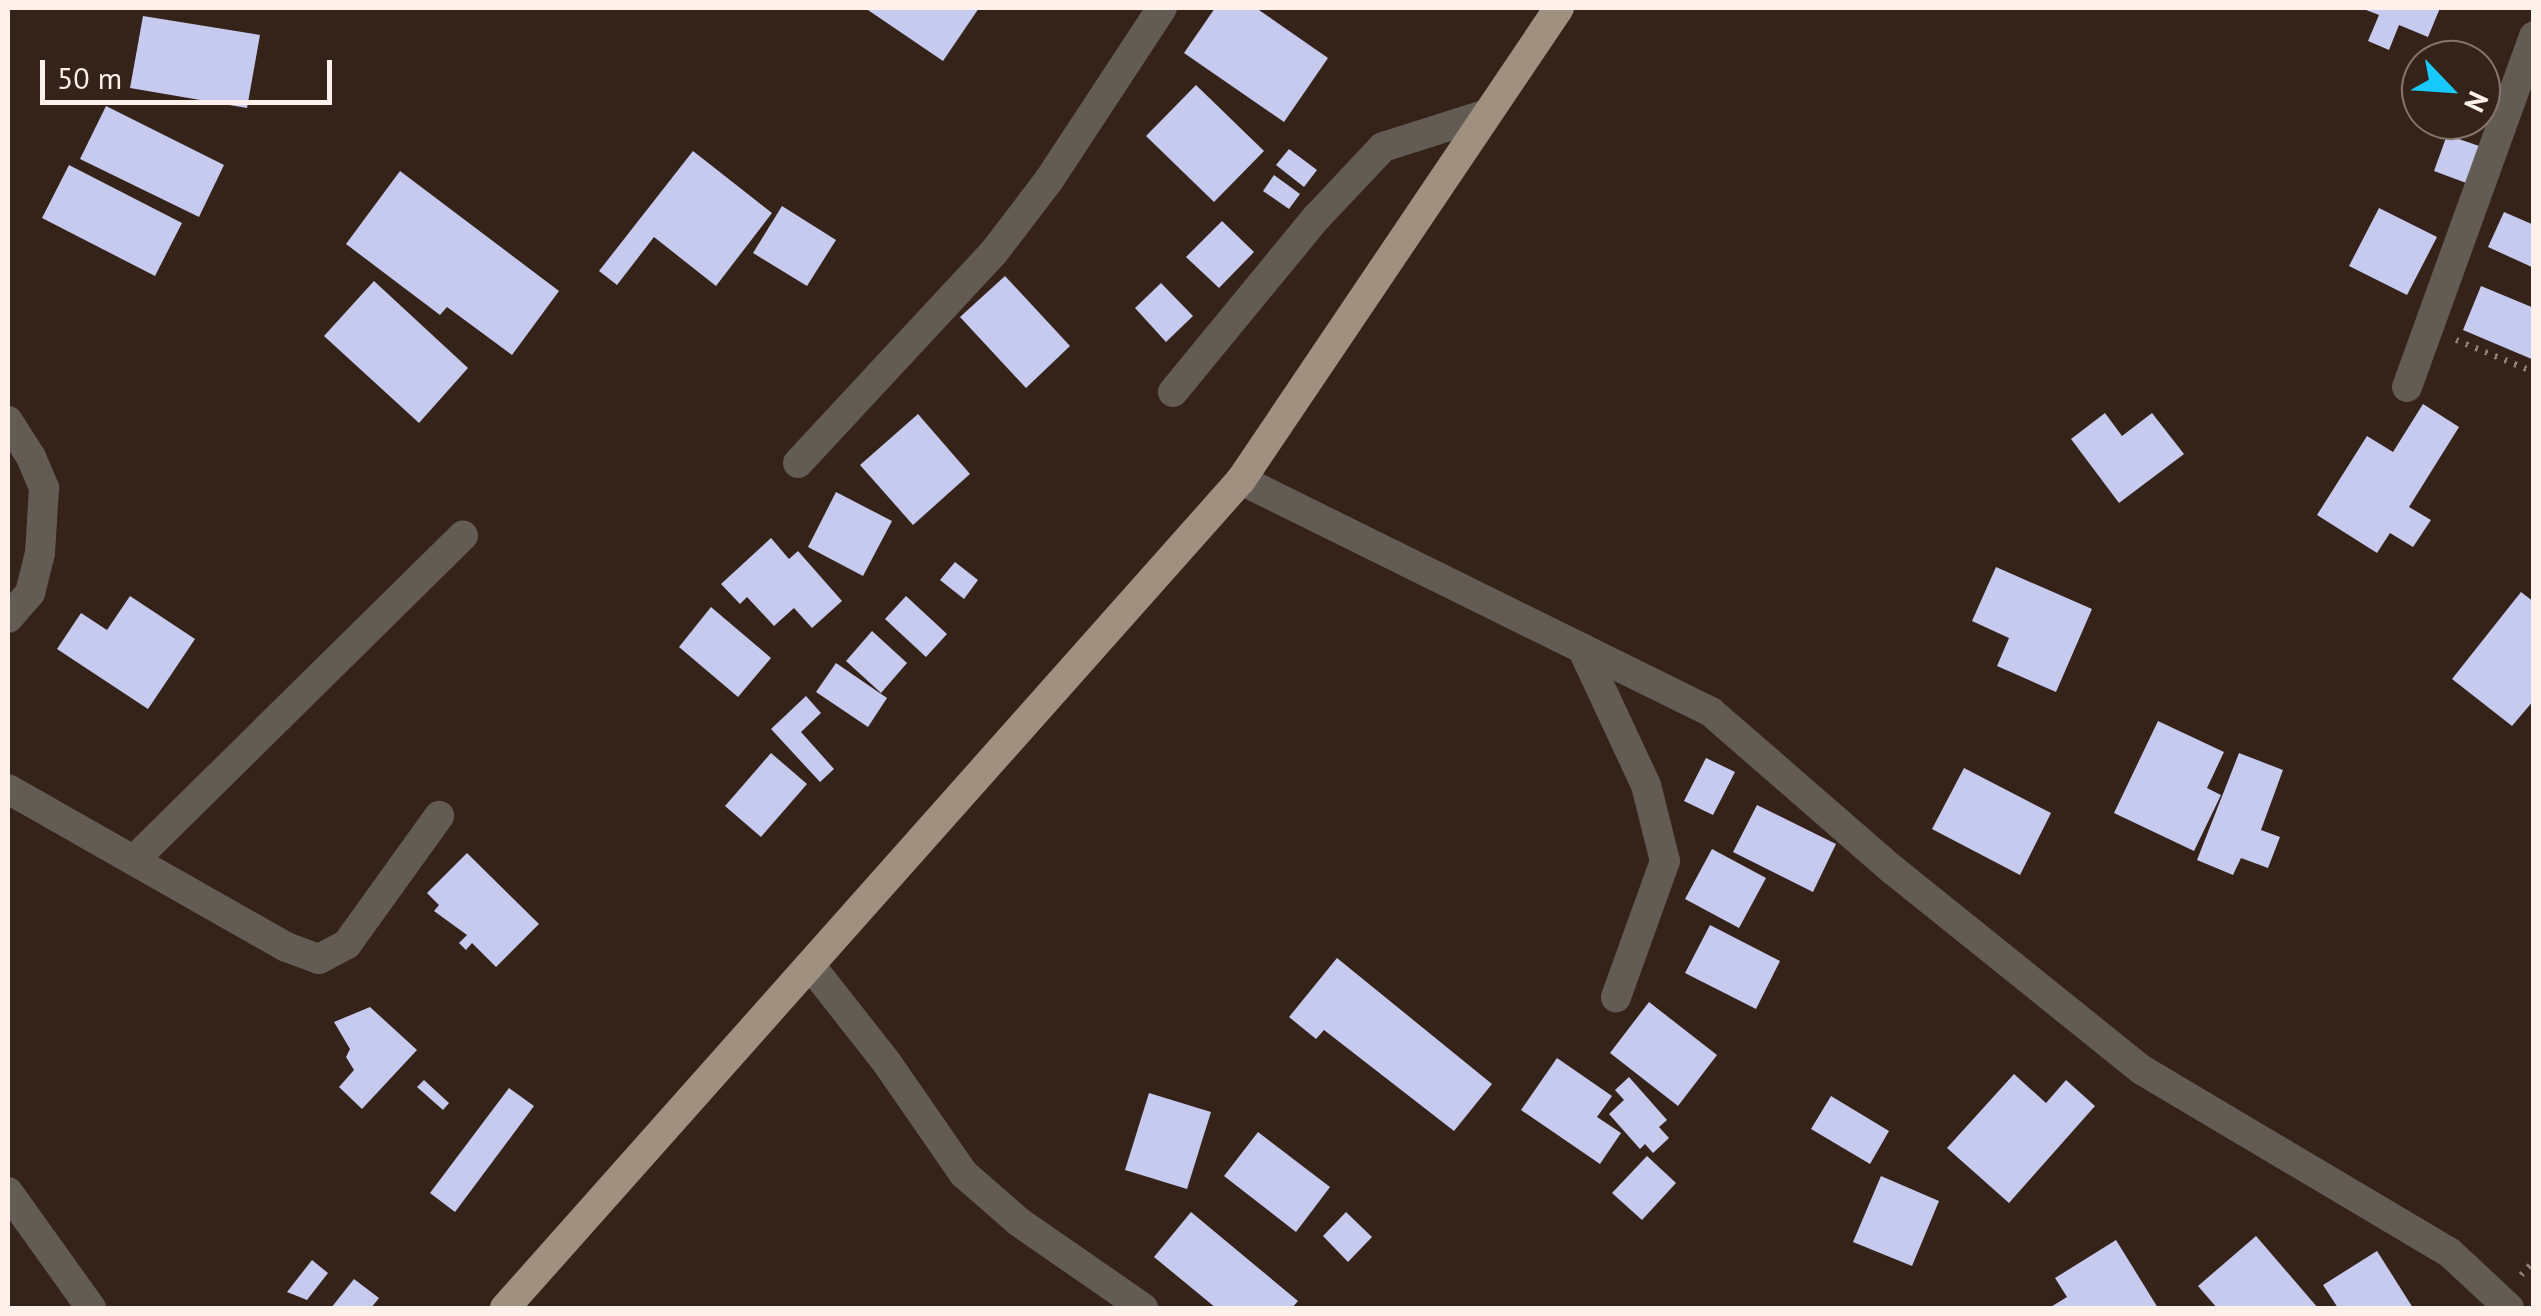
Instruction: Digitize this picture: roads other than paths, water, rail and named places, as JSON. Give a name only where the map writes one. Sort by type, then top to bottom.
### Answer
[{"type":"main road","points":[[505,1308],[1242,480],[1559,8]]},
{"type":"street","points":[[798,463],[994,252],[1049,180],[1162,8]]},
{"type":"street","points":[[2407,387],[2534,36]]},
{"type":"street","points":[[1173,392],[1317,218],[1383,147],[1487,114]]},
{"type":"street","points":[[8,421],[31,457],[44,488],[40,553],[30,593],[8,618]]},
{"type":"street","points":[[1242,480],[1711,712],[1893,870],[2142,1070],[2449,1252],[2510,1308]]},
{"type":"street","points":[[134,860],[464,535]]},
{"type":"street","points":[[1582,648],[1646,785],[1664,861],[1616,998]]},
{"type":"street","points":[[8,789],[286,947],[319,959],[347,944],[439,816]]},
{"type":"street","points":[[810,964],[887,1063],[964,1174],[1019,1222],[1143,1308]]},
{"type":"street","points":[[8,1192],[91,1308]]}]
